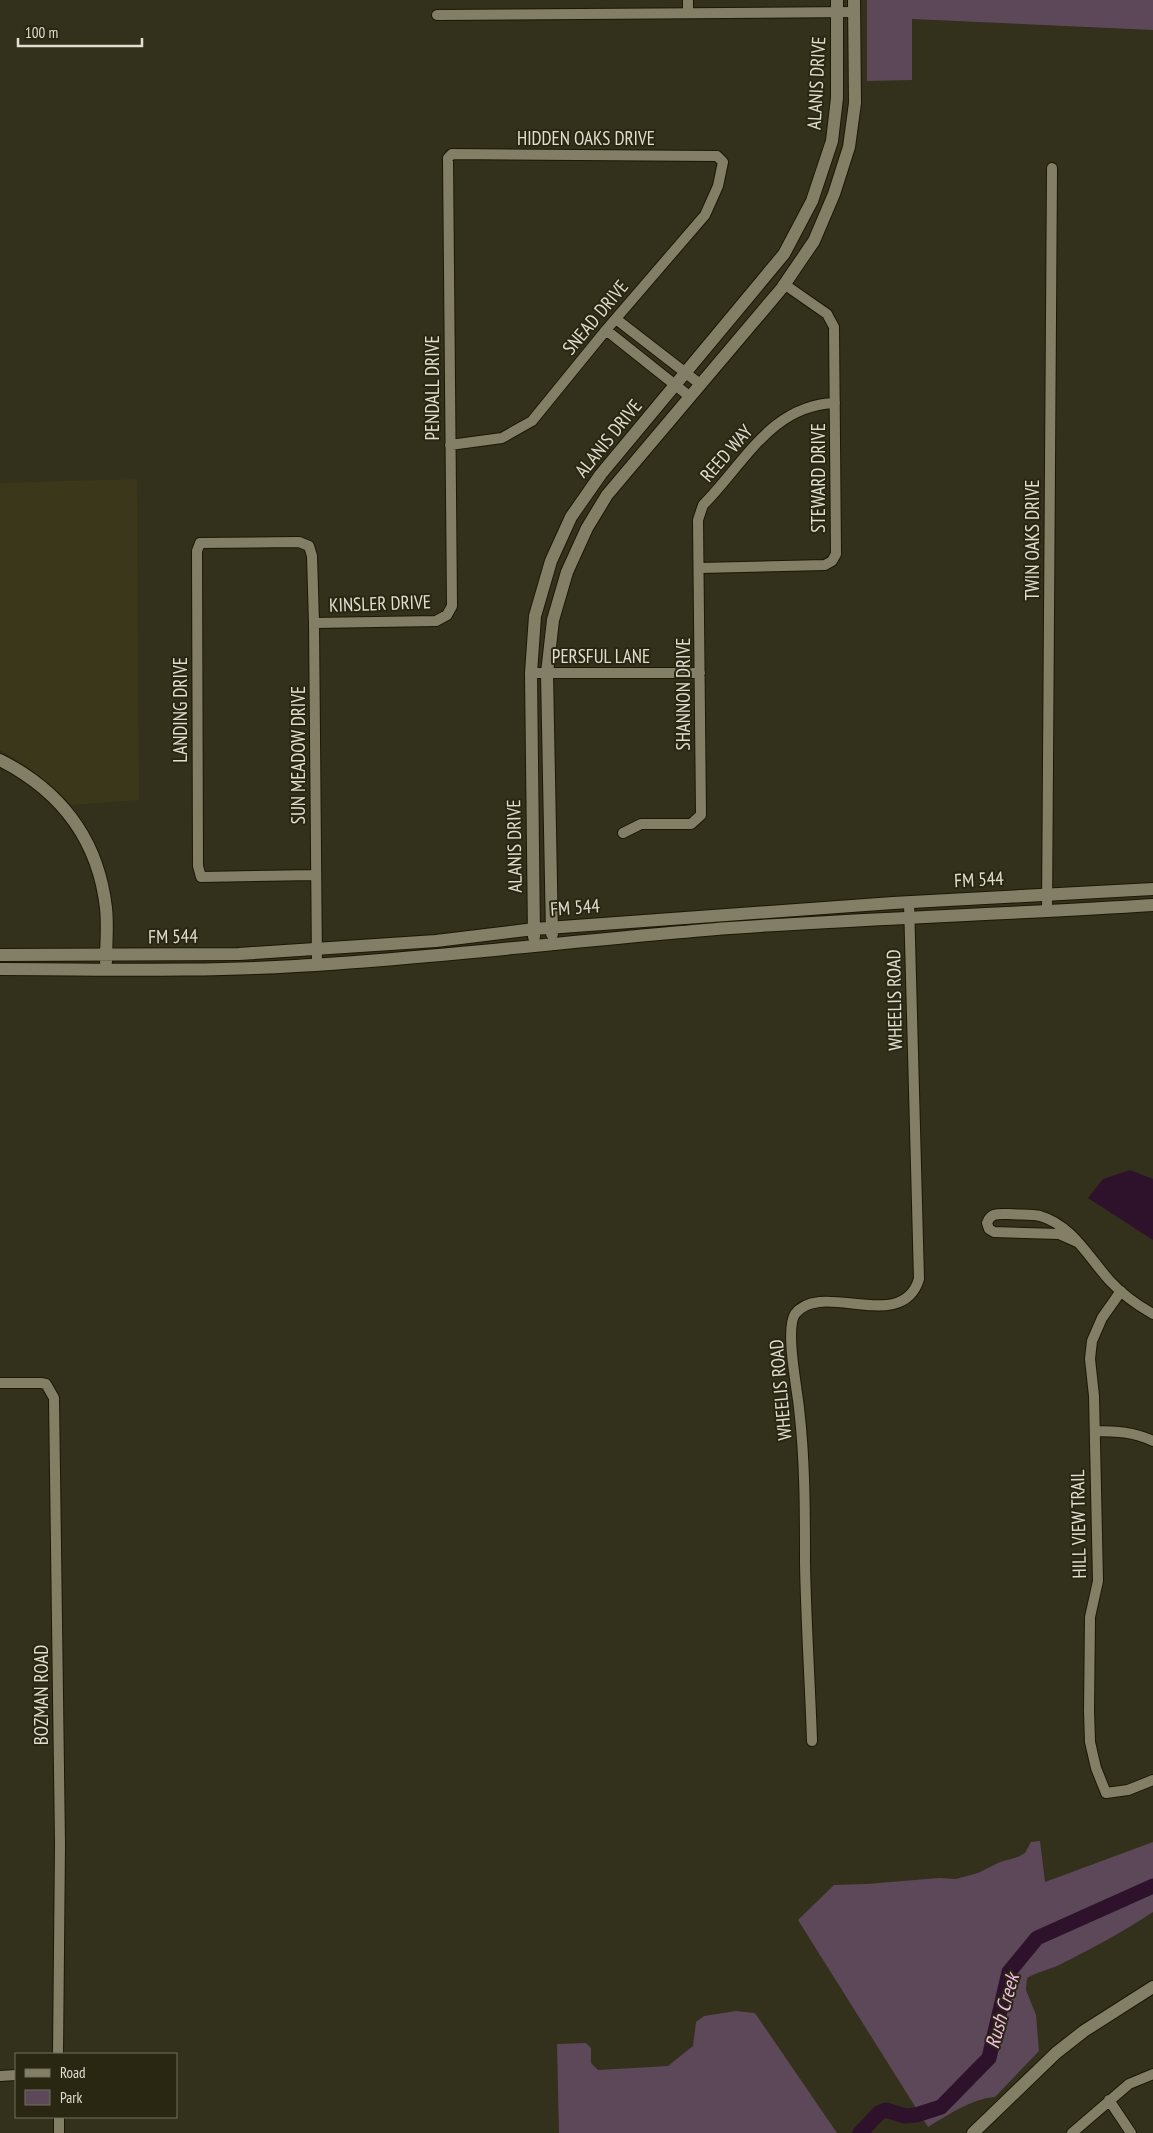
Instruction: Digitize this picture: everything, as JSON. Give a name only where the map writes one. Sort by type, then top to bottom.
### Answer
[{"type":"main road","name":"ALANIS DRIVE","points":[[534,945],[531,673],[535,616],[551,561],[571,517],[600,474],[784,254],[812,201],[832,141],[837,98],[837,6]]},
{"type":"main road","name":"ALANIS DRIVE","points":[[552,944],[547,673],[553,620],[567,572],[587,528],[607,495],[784,284],[814,241],[834,194],[849,147],[855,103],[854,6]]},
{"type":"main road","points":[[0,760],[20,770],[55,798],[86,839],[104,892],[107,929],[106,969]]},
{"type":"main road","name":"FM 544","points":[[0,955],[239,954],[316,950],[436,941],[534,929],[909,902],[1153,889]]},
{"type":"main road","name":"FM 544","points":[[0,969],[241,969],[317,965],[464,954],[534,945],[730,928],[1153,905]]},
{"type":"main road","points":[[973,2133],[1056,2053],[1084,2031],[1153,1987]]},
{"type":"street","points":[[688,0],[688,13]]},
{"type":"street","points":[[437,15],[688,13],[854,6]]},
{"type":"street","name":"HIDDEN OAKS DRIVE","points":[[448,158],[452,154],[717,156],[723,162]]},
{"type":"street","name":"PENDALL DRIVE","points":[[447,615],[452,606],[448,158]]},
{"type":"street","name":"SNEAD DRIVE","points":[[450,445],[502,438],[532,421],[606,330],[705,215],[718,186],[723,162]]},
{"type":"street","name":"TWIN OAKS DRIVE","points":[[1047,912],[1052,168]]},
{"type":"street","name":"STEWARD DRIVE","points":[[700,568],[821,566],[832,561],[836,550],[834,327],[827,314],[784,284]]},
{"type":"street","points":[[616,319],[700,384]]},
{"type":"street","points":[[606,330],[690,396]]},
{"type":"street","name":"REED WAY","points":[[700,568],[698,520],[703,505],[767,432],[784,418],[804,408],[835,403]]},
{"type":"street","name":"SUN MEADOW DRIVE","points":[[200,543],[299,542],[309,546],[312,556],[317,965]]},
{"type":"street","name":"LANDING DRIVE","points":[[200,543],[197,551],[197,571],[198,856],[201,877],[316,875]]},
{"type":"street","name":"SHANNON DRIVE","points":[[623,833],[641,824],[691,824],[698,819],[701,811],[700,568]]},
{"type":"street","name":"KINSLER DRIVE","points":[[314,623],[436,621],[447,615]]},
{"type":"street","name":"PERSFUL LANE","points":[[531,673],[700,673]]},
{"type":"street","name":"WHEELIS ROAD","points":[[812,1741],[802,1432],[792,1351],[792,1322],[800,1309],[817,1302],[866,1306],[896,1304],[916,1290],[919,1279],[909,902]]},
{"type":"street","points":[[1077,1242],[1059,1234],[994,1232],[989,1229],[988,1218],[995,1214],[1040,1216],[1060,1226],[1077,1242],[1110,1281],[1133,1302],[1153,1314]]},
{"type":"street","name":"HILL VIEW TRAIL","points":[[1121,1291],[1102,1318],[1092,1341],[1090,1359],[1094,1396],[1098,1581],[1090,1616],[1090,1742],[1096,1768],[1106,1793],[1128,1790],[1153,1780]]},
{"type":"street","name":"BOZMAN ROAD","points":[[0,1383],[46,1384],[54,1398],[60,1844],[58,2053]]},
{"type":"street","points":[[1095,1431],[1121,1431],[1143,1436],[1153,1441]]},
{"type":"street","points":[[1072,2133],[1129,2084],[1153,2074]]},
{"type":"street","points":[[0,2076],[15,2075]]},
{"type":"street","points":[[1109,2100],[1131,2133]]},
{"type":"street","points":[[59,2118],[59,2133]]},
{"type":"shaded area","points":[[137,479],[139,800],[71,805],[62,795],[28,767],[0,750],[0,483]]},
{"type":"shaded area","points":[[1130,1170],[1153,1179],[1153,1240],[1088,1198],[1103,1179]]},
{"type":"green space","points":[[867,0],[1153,0],[1153,30],[912,19],[912,80],[867,81]]},
{"type":"green space","points":[[1040,1841],[1045,1882],[1153,1842],[1153,1912],[1083,1953],[1027,1978],[1026,1990],[1036,2015],[1039,2051],[995,2097],[969,2104],[928,2127],[798,1920],[834,1885],[939,1878],[956,1879],[978,1873],[1000,1862],[1018,1857],[1025,1853],[1031,1842]]},
{"type":"green space","points":[[736,2011],[755,2013],[837,2133],[559,2133],[557,2044],[586,2043],[591,2048],[591,2063],[598,2070],[668,2066],[693,2046],[696,2022],[704,2016]]},
{"type":"waterway","name":"Rush Creek","points":[[860,2133],[879,2113],[886,2110],[905,2116],[916,2115],[941,2107],[989,2058],[1009,1972],[1037,1938],[1153,1886]]}]
